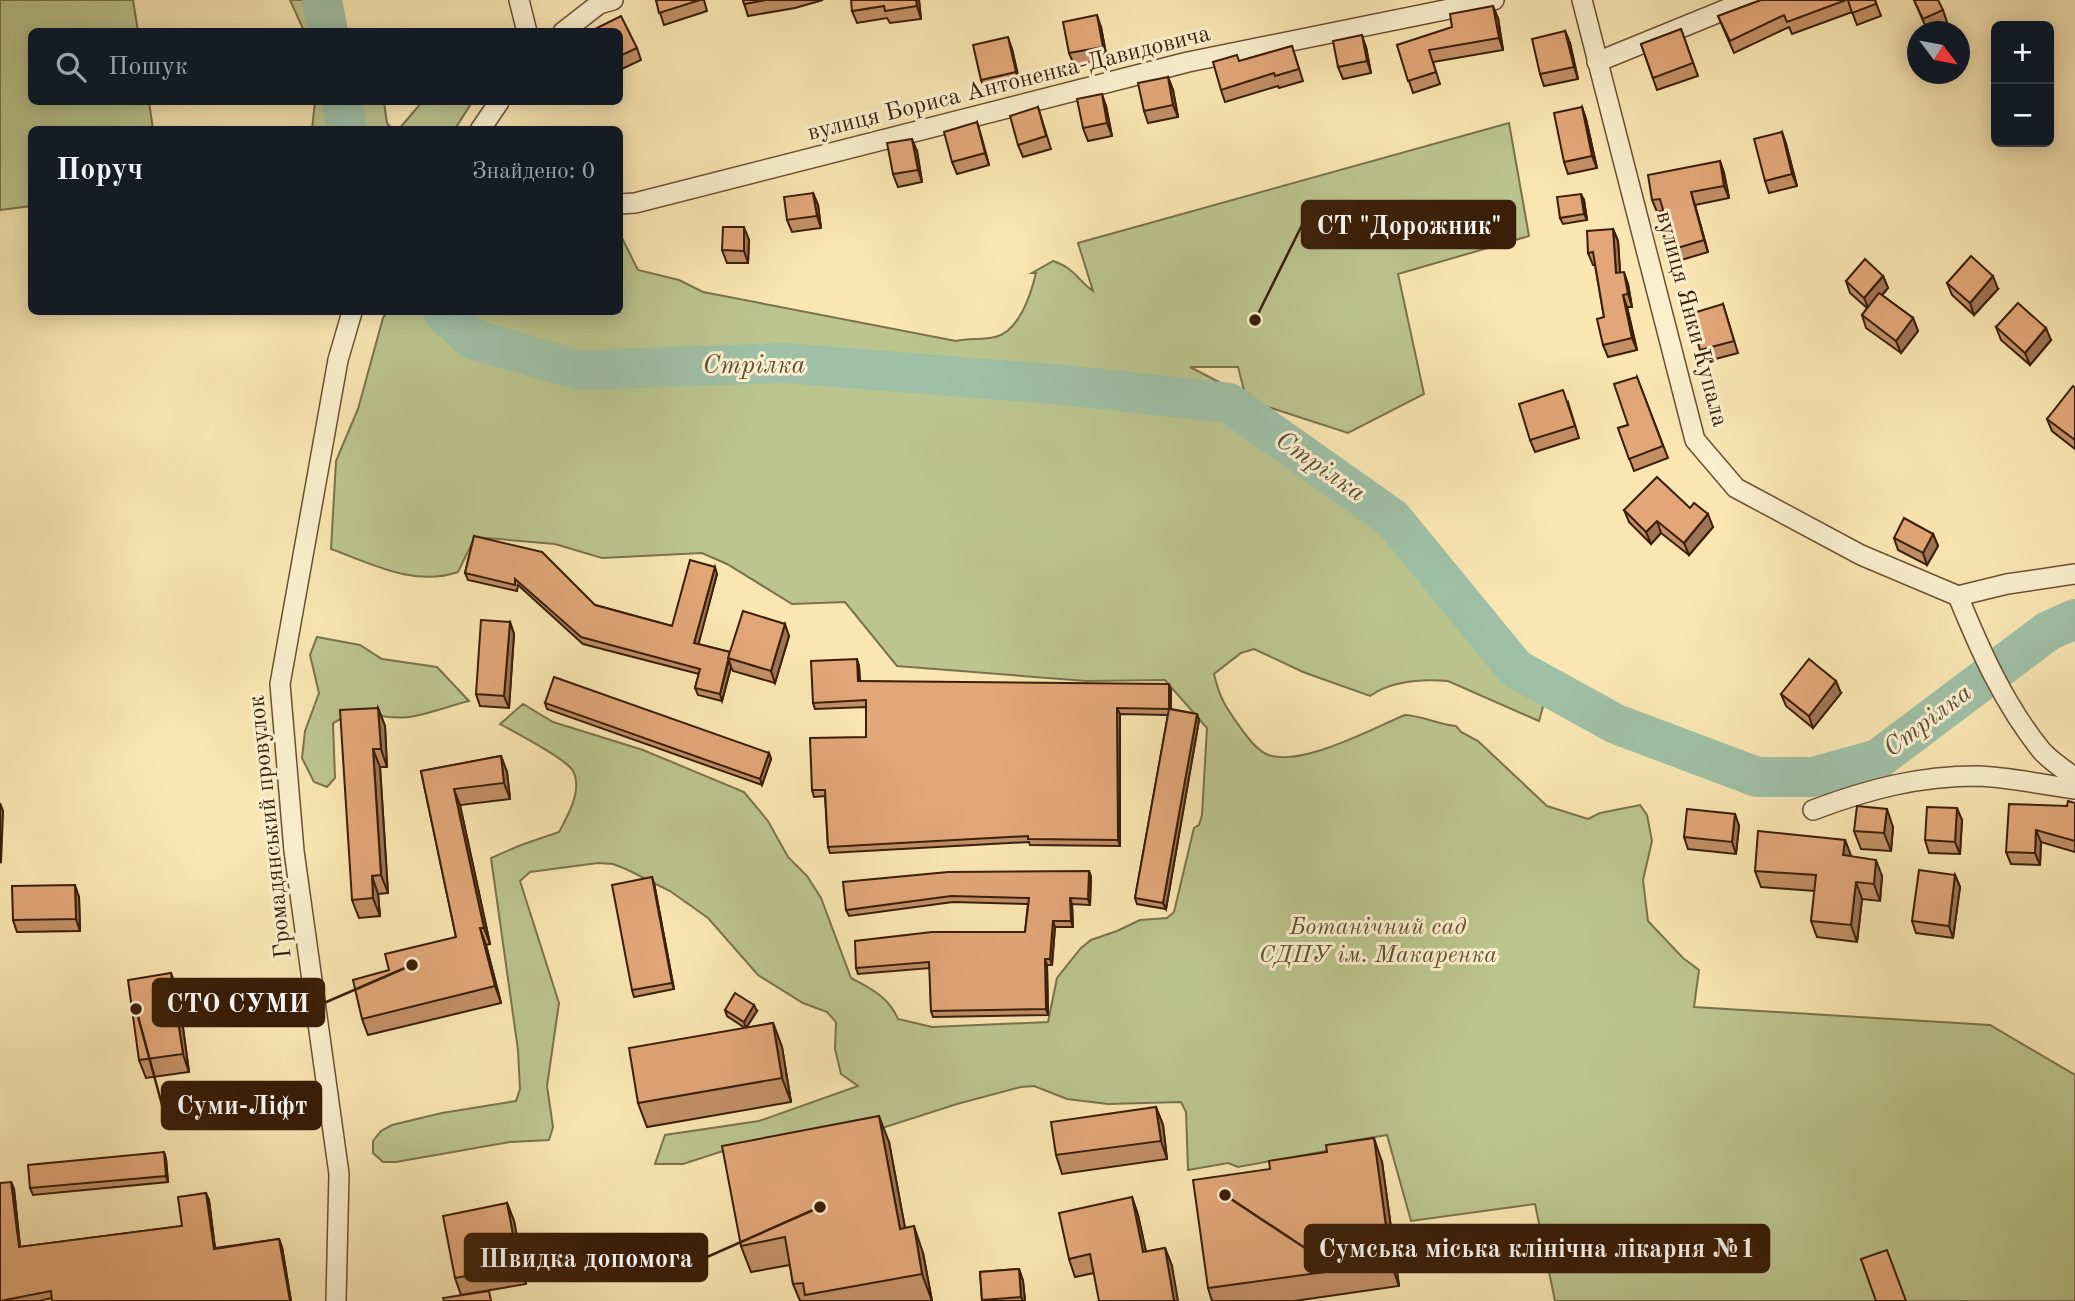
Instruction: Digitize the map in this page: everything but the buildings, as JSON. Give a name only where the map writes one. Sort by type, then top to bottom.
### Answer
[{"type":"street","points":[[519,0],[526,28]]},
{"type":"street","points":[[568,28],[599,4],[613,0]]},
{"type":"street","name":"вулиця Бориса Антоненка-Давидовича","points":[[623,204],[635,203],[1188,62],[1493,0]]},
{"type":"street","name":"вулиця Янки Купала","points":[[1582,0],[1695,440],[1736,488],[1861,555],[1958,596]]},
{"type":"street","points":[[1597,62],[1749,0]]},
{"type":"street","points":[[483,126],[497,105]]},
{"type":"street","name":"Громадянський провулок","points":[[337,1301],[340,1174],[294,851],[280,684],[338,360],[351,315]]},
{"type":"street","points":[[2075,574],[2007,584],[1958,596],[1986,663],[1999,686],[2043,752],[2075,778]]},
{"type":"street","points":[[1814,810],[1857,793],[1899,782],[1979,776],[2075,789]]},
{"type":"green space","points":[[0,0],[133,0],[138,28],[28,28],[28,105],[149,105],[153,126],[28,126],[28,206],[0,210]]},
{"type":"green space","points":[[290,0],[333,0],[339,28],[303,28]]},
{"type":"green space","points":[[315,105],[384,105],[390,126],[312,126]]},
{"type":"green space","points":[[419,105],[470,105],[457,126],[402,126]]},
{"type":"green space","name":"Ботанічний сад СДПУ ім. Макаренка","points":[[1509,123],[1529,236],[1398,274],[1424,394],[1348,433],[1262,405],[1277,415],[1352,485],[1436,553],[1463,600],[1547,692],[1539,721],[1448,681],[1407,682],[1387,687],[1370,696],[1303,672],[1254,649],[1241,653],[1214,674],[1218,690],[1248,738],[1266,754],[1280,757],[1316,752],[1405,715],[1456,726],[1461,732],[1478,741],[1547,806],[1588,819],[1600,813],[1640,805],[1647,815],[1652,841],[1643,880],[1648,921],[1683,958],[1699,970],[1694,1007],[1990,1025],[2075,1075],[2075,1301],[1555,1301],[1535,1204],[1411,1221],[1387,1135],[1346,1142],[1337,1149],[1238,1167],[1228,1163],[1188,1170],[1186,1112],[1181,1102],[1108,1104],[1067,1099],[1034,1086],[957,1104],[876,1130],[751,1142],[683,1164],[655,1164],[665,1135],[759,1121],[858,1086],[841,1074],[835,1049],[836,1022],[827,1012],[803,1003],[758,975],[708,918],[670,891],[613,864],[598,863],[530,872],[520,881],[559,1003],[547,1086],[553,1127],[549,1140],[510,1142],[396,1162],[383,1162],[373,1153],[373,1141],[381,1131],[392,1125],[442,1113],[516,1101],[520,1089],[518,1050],[491,858],[559,832],[573,802],[576,786],[576,778],[569,766],[500,724],[523,704],[553,722],[643,750],[744,792],[768,821],[788,857],[807,876],[821,898],[851,978],[884,999],[898,1019],[932,1027],[1048,1022],[1057,978],[1081,948],[1091,940],[1140,920],[1167,918],[1174,912],[1194,828],[1199,825],[1202,815],[1207,728],[1165,680],[1086,681],[897,666],[845,602],[792,604],[727,564],[702,553],[602,558],[555,544],[475,537],[458,572],[426,577],[394,572],[331,549],[336,461],[358,409],[385,315],[623,315],[623,240],[638,270],[679,280],[703,292],[956,341],[995,337],[1011,328],[1023,311],[1031,291],[1036,273],[1032,273],[1053,261],[1071,271],[1093,291],[1078,243]],"holes":[[[1190,367],[1238,367],[1244,395]]]},
{"type":"green space","points":[[317,637],[360,645],[382,659],[437,667],[469,701],[409,717],[364,714],[333,723],[335,778],[327,787],[314,782],[302,758],[305,731],[319,693],[310,655]]},
{"type":"waterway","name":"Стрілка","points":[[322,0],[327,28]]},
{"type":"waterway","name":"Стрілка","points":[[343,105],[346,126]]},
{"type":"waterway","name":"Стрілка","points":[[446,315],[472,339],[579,370],[784,363],[1065,385],[1229,403],[1392,518],[1516,669],[1616,724],[1757,777],[1813,777],[1878,759],[2048,631],[2075,619]]},
{"type":"place","name":"СТ \"Дорожник\"","points":[[1255,320]]},
{"type":"place","name":"СТО СУМИ","points":[[412,965]]},
{"type":"place","name":"Суми-Ліфт","points":[[136,1009]]},
{"type":"place","name":"Сумська міська клінічна лікарня №1","points":[[1225,1195]]},
{"type":"place","name":"Швидка допомога","points":[[820,1207]]}]
